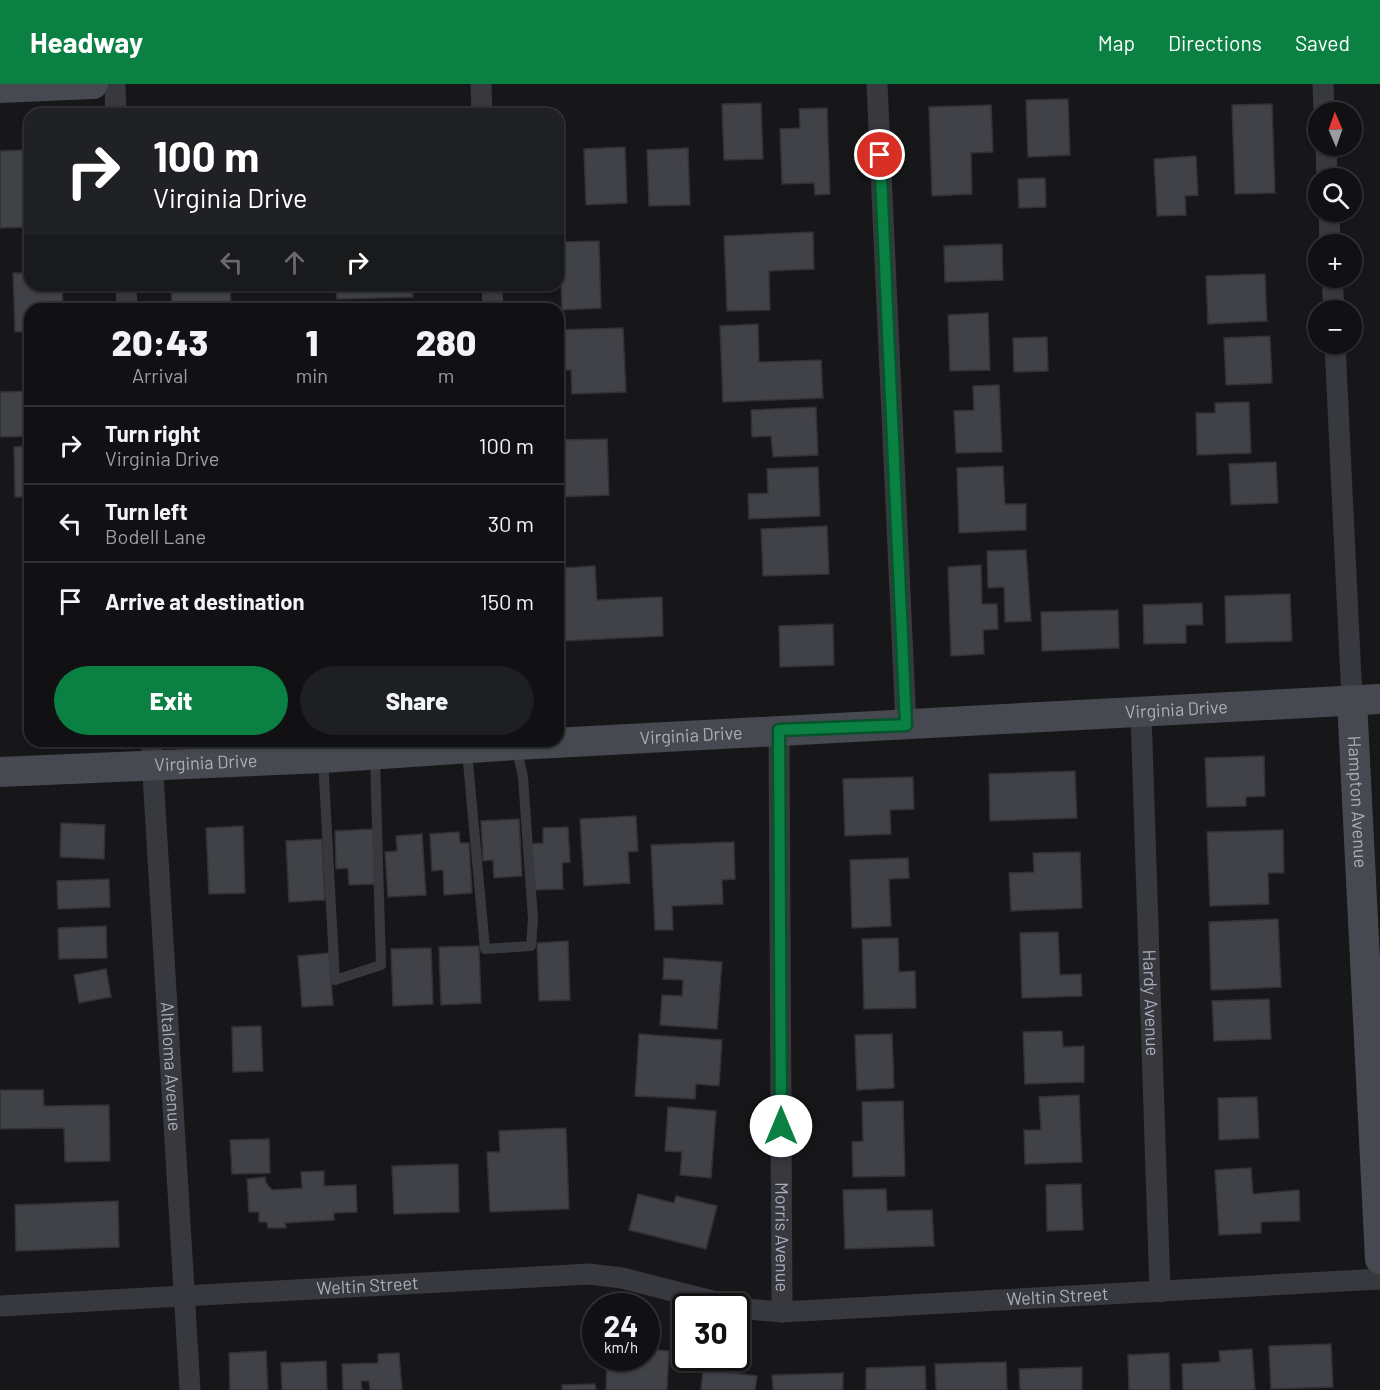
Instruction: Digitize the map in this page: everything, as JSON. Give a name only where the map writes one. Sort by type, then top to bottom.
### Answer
[{"type":"street","points":[[0,88],[93,84]]},
{"type":"street","points":[[115,84],[116,108]]},
{"type":"street","points":[[481,84],[482,108]]},
{"type":"street","points":[[877,84],[906,725]]},
{"type":"street","points":[[1323,84],[1324,102]]},
{"type":"street","name":"Hampton Avenue","points":[[1336,354],[1366,700],[1380,1259]]},
{"type":"street","name":"Virginia Drive","points":[[564,741],[1366,700]]},
{"type":"street","name":"Hardy Avenue","points":[[1141,713],[1160,1292]]},
{"type":"street","name":"Morris Avenue","points":[[779,730],[782,1312]]},
{"type":"street","name":"Virginia Drive","points":[[0,772],[152,754],[323,758],[476,747]]},
{"type":"street","name":"Altaloma Avenue","points":[[152,754],[190,1390]]},
{"type":"street","name":"Weltin Street","points":[[0,1306],[589,1274],[622,1278],[681,1293]]},
{"type":"street","name":"Weltin Street","points":[[750,1309],[782,1312],[1380,1279]]},
{"type":"lane","points":[[466,748],[485,949],[531,946],[533,919],[523,777],[517,747]]},
{"type":"lane","points":[[323,758],[335,980],[381,965],[375,754]]},
{"type":"building","points":[[1068,99],[1070,155],[1028,157],[1026,100]]},
{"type":"building","points":[[761,103],[763,159],[724,160],[722,104]]},
{"type":"building","points":[[1272,104],[1275,193],[1235,194],[1232,105]]},
{"type":"building","points":[[991,105],[993,152],[971,153],[972,194],[932,196],[929,107]]},
{"type":"building","points":[[827,108],[830,194],[815,195],[814,183],[782,184],[780,129],[800,128],[799,109]]},
{"type":"building","points":[[625,147],[627,203],[586,205],[584,149]]},
{"type":"building","points":[[688,148],[690,205],[649,206],[647,150]]},
{"type":"building","points":[[24,150],[24,227],[0,228],[0,151]]},
{"type":"building","points":[[1196,156],[1198,195],[1185,196],[1186,215],[1157,216],[1154,159]]},
{"type":"building","points":[[1045,178],[1046,207],[1019,208],[1018,179]]},
{"type":"building","points":[[813,232],[814,269],[769,271],[770,310],[727,311],[724,236]]},
{"type":"building","points":[[599,241],[601,308],[564,310],[561,291],[564,291],[564,242]]},
{"type":"building","points":[[1002,244],[1003,280],[945,282],[944,246]]},
{"type":"building","points":[[13,273],[24,273],[24,291],[62,291],[63,303],[24,303],[24,332],[15,332]]},
{"type":"building","points":[[1265,274],[1267,321],[1208,324],[1206,276]]},
{"type":"building","points":[[171,291],[230,291],[231,303],[172,303]]},
{"type":"building","points":[[336,291],[412,291],[413,297],[337,299]]},
{"type":"building","points":[[988,313],[990,370],[950,371],[948,315]]},
{"type":"building","points":[[758,324],[759,362],[821,360],[823,398],[723,402],[720,326]]},
{"type":"building","points":[[623,328],[626,392],[572,394],[571,370],[564,370],[564,330]]},
{"type":"building","points":[[1270,336],[1272,383],[1226,385],[1224,338]]},
{"type":"building","points":[[1047,337],[1048,371],[1014,372],[1013,338]]},
{"type":"building","points":[[999,385],[1002,452],[956,453],[954,411],[974,410],[973,386]]},
{"type":"building","points":[[24,391],[24,436],[0,437],[0,392]]},
{"type":"building","points":[[1249,402],[1251,453],[1197,455],[1196,413],[1215,413],[1215,403]]},
{"type":"building","points":[[816,407],[818,455],[773,457],[771,436],[752,437],[751,410]]},
{"type":"building","points":[[607,439],[609,495],[564,497],[564,440]]},
{"type":"building","points":[[24,446],[24,497],[15,497],[14,447]]},
{"type":"building","points":[[1276,462],[1278,503],[1231,505],[1229,464]]},
{"type":"building","points":[[1003,466],[1005,504],[1026,504],[1026,530],[959,533],[957,468]]},
{"type":"building","points":[[818,467],[820,516],[749,519],[748,494],[768,493],[767,469]]},
{"type":"building","points":[[827,526],[829,574],[763,576],[761,529]]},
{"type":"building","points":[[1026,550],[1031,621],[1005,622],[1004,587],[988,588],[987,551]]},
{"type":"building","points":[[981,565],[982,604],[997,604],[998,629],[983,630],[984,654],[951,656],[948,567]]},
{"type":"building","points":[[595,566],[597,600],[662,597],[663,636],[564,641],[564,568]]},
{"type":"building","points":[[1290,594],[1292,641],[1226,643],[1225,596]]},
{"type":"building","points":[[1202,603],[1203,625],[1186,625],[1186,643],[1144,644],[1143,605]]},
{"type":"building","points":[[1118,610],[1119,648],[1042,651],[1041,612]]},
{"type":"building","points":[[833,624],[834,665],[780,667],[779,626]]},
{"type":"building","points":[[1264,756],[1265,796],[1246,797],[1246,806],[1207,807],[1205,758]]},
{"type":"building","points":[[1075,771],[1077,818],[990,821],[989,774]]},
{"type":"building","points":[[913,777],[914,809],[890,810],[891,834],[845,836],[843,779]]},
{"type":"building","points":[[636,816],[638,851],[628,852],[630,883],[584,886],[580,819]]},
{"type":"building","points":[[519,819],[522,876],[494,878],[493,860],[483,861],[481,821]]},
{"type":"building","points":[[61,823],[105,825],[104,859],[60,857]]},
{"type":"building","points":[[243,826],[245,893],[209,894],[206,828]]},
{"type":"building","points":[[568,827],[570,862],[562,863],[563,889],[534,890],[531,844],[543,843],[543,828]]},
{"type":"building","points":[[373,829],[376,884],[349,885],[348,868],[336,869],[335,831]]},
{"type":"building","points":[[1283,830],[1284,873],[1268,873],[1269,904],[1210,906],[1207,832]]},
{"type":"building","points":[[459,832],[460,843],[469,843],[472,893],[444,895],[443,870],[432,871],[430,834]]},
{"type":"building","points":[[422,834],[426,895],[388,897],[385,852],[397,851],[396,836]]},
{"type":"building","points":[[322,839],[325,900],[289,902],[286,841]]},
{"type":"building","points":[[734,842],[735,879],[722,880],[723,904],[672,906],[673,930],[655,930],[651,845]]},
{"type":"building","points":[[1080,852],[1082,908],[1011,911],[1009,873],[1034,872],[1033,853]]},
{"type":"building","points":[[908,858],[909,878],[889,879],[891,926],[852,928],[850,860]]},
{"type":"building","points":[[109,879],[110,907],[58,909],[57,881]]},
{"type":"building","points":[[1278,919],[1281,987],[1211,990],[1209,922]]},
{"type":"building","points":[[106,926],[107,958],[59,959],[58,928]]},
{"type":"building","points":[[1058,932],[1060,975],[1081,974],[1082,996],[1022,998],[1020,933]]},
{"type":"building","points":[[898,938],[899,972],[915,971],[916,1008],[864,1009],[862,939]]},
{"type":"building","points":[[568,941],[570,1000],[539,1001],[537,943]]},
{"type":"building","points":[[479,946],[481,1003],[441,1005],[439,947]]},
{"type":"building","points":[[431,948],[433,1004],[393,1006],[391,949]]},
{"type":"building","points":[[329,953],[333,1005],[302,1007],[298,956]]},
{"type":"building","points":[[664,958],[722,962],[717,1029],[660,1025],[662,995],[682,996],[683,980],[663,979]]},
{"type":"building","points":[[106,969],[111,997],[79,1003],[74,975]]},
{"type":"building","points":[[1269,999],[1271,1039],[1214,1041],[1212,1001]]},
{"type":"building","points":[[261,1026],[263,1071],[233,1072],[232,1027]]},
{"type":"building","points":[[1062,1031],[1063,1047],[1084,1046],[1084,1082],[1025,1084],[1023,1032]]},
{"type":"building","points":[[639,1034],[722,1040],[719,1086],[696,1084],[695,1099],[635,1096]]},
{"type":"building","points":[[892,1034],[894,1088],[857,1090],[855,1035]]},
{"type":"building","points":[[0,1090],[43,1090],[44,1106],[109,1105],[110,1161],[65,1162],[64,1128],[0,1129]]},
{"type":"building","points":[[1079,1095],[1082,1162],[1025,1164],[1024,1130],[1041,1130],[1039,1097]]},
{"type":"building","points":[[1257,1097],[1259,1138],[1219,1140],[1218,1098]]},
{"type":"building","points":[[903,1101],[905,1176],[853,1177],[852,1142],[863,1141],[862,1102]]},
{"type":"building","points":[[668,1107],[716,1111],[711,1178],[680,1175],[682,1152],[665,1151]]},
{"type":"building","points":[[566,1128],[569,1209],[490,1212],[487,1152],[500,1152],[499,1131]]},
{"type":"building","points":[[269,1139],[270,1173],[232,1174],[230,1140]]},
{"type":"building","points":[[458,1164],[459,1212],[394,1214],[392,1166]]},
{"type":"building","points":[[1251,1168],[1253,1194],[1299,1190],[1300,1221],[1261,1222],[1261,1233],[1219,1235],[1215,1170]]},
{"type":"building","points":[[324,1171],[324,1186],[356,1185],[357,1212],[334,1213],[334,1220],[285,1223],[286,1228],[268,1228],[267,1222],[259,1222],[259,1212],[249,1212],[247,1179],[265,1177],[266,1183],[272,1190],[302,1188],[301,1172]]},
{"type":"building","points":[[1081,1184],[1083,1230],[1047,1231],[1046,1185]]},
{"type":"building","points":[[886,1189],[887,1211],[932,1210],[934,1246],[845,1249],[843,1190]]},
{"type":"building","points":[[638,1194],[674,1203],[676,1196],[717,1206],[706,1249],[629,1230]]},
{"type":"building","points":[[118,1201],[119,1247],[16,1251],[15,1205]]},
{"type":"building","points":[[1331,1344],[1333,1387],[1271,1389],[1269,1346]]},
{"type":"building","points":[[1252,1349],[1255,1390],[1183,1390],[1182,1364],[1220,1362],[1219,1351]]},
{"type":"building","points":[[660,1350],[669,1351],[667,1390],[606,1390],[607,1371],[660,1371]]},
{"type":"building","points":[[266,1351],[268,1390],[230,1390],[229,1353]]},
{"type":"building","points":[[399,1353],[402,1390],[370,1390],[369,1381],[361,1381],[362,1390],[343,1390],[342,1364],[378,1363],[378,1354]]},
{"type":"building","points":[[1169,1353],[1170,1390],[1129,1390],[1128,1355]]},
{"type":"building","points":[[326,1361],[327,1390],[282,1390],[281,1363]]},
{"type":"building","points":[[1006,1362],[1007,1390],[936,1390],[935,1364]]},
{"type":"building","points":[[925,1366],[926,1390],[866,1390],[866,1368]]},
{"type":"building","points":[[1082,1367],[1082,1390],[1020,1390],[1019,1369]]},
{"type":"building","points":[[703,1371],[757,1376],[755,1390],[701,1390]]},
{"type":"building","points":[[843,1373],[843,1390],[773,1390],[772,1375]]},
{"type":"building","points":[[595,1384],[596,1390],[562,1390],[562,1385]]},
{"type":"route","points":[[781,1126],[779,730],[906,725],[880,155]]}]
